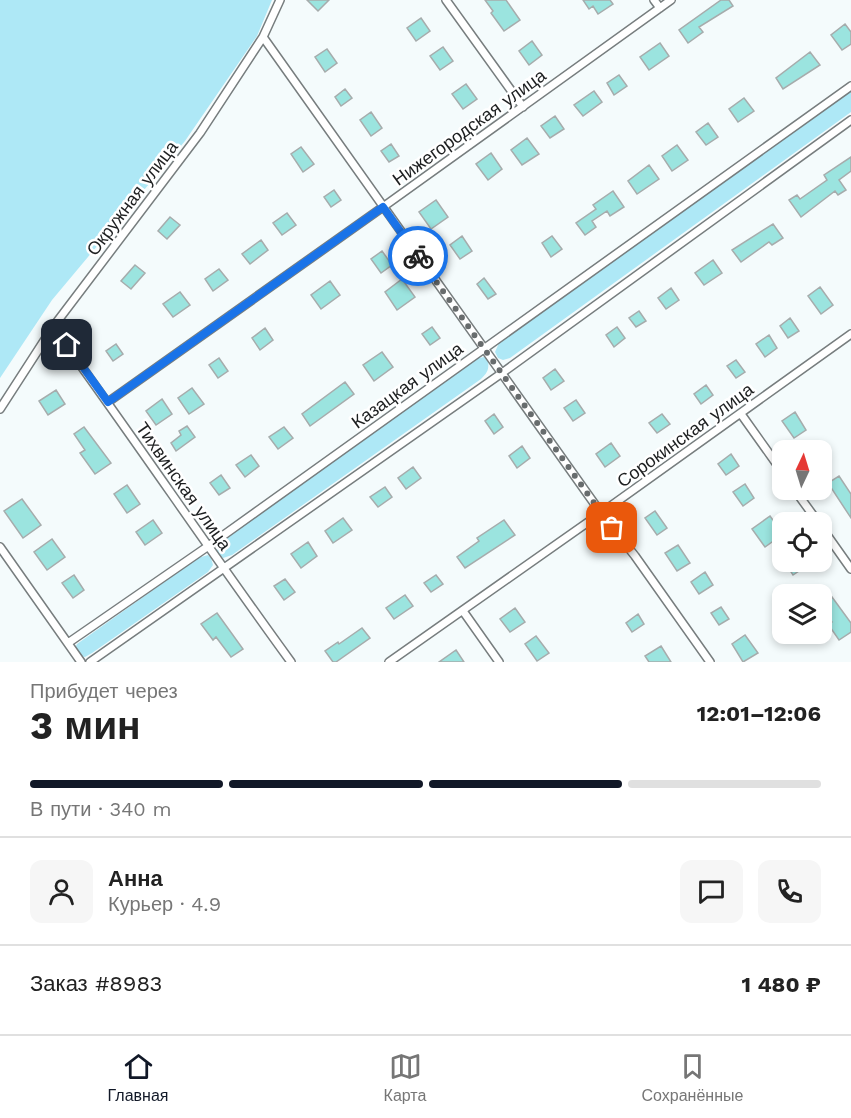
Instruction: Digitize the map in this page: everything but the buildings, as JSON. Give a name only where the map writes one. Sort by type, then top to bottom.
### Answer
[{"type":"street","name":"Окружная улица","points":[[0,408],[53,327],[201,133],[263,38],[280,0]]},
{"type":"street","points":[[446,0],[523,106]]},
{"type":"street","points":[[654,0],[660,8]]},
{"type":"street","name":"Нижегородская улица","points":[[108,402],[670,0]]},
{"type":"street","points":[[263,38],[601,513],[635,556],[710,662]]},
{"type":"street","name":"Казацкая улица","points":[[68,643],[207,547],[851,86]]},
{"type":"street","points":[[90,662],[502,373],[851,120]]},
{"type":"street","name":"Тихвинская улица","points":[[53,327],[108,402],[207,547],[291,662]]},
{"type":"street","name":"Сорокинская улица","points":[[389,662],[851,334]]},
{"type":"street","points":[[741,414],[772,458]]},
{"type":"street","points":[[832,542],[851,569]]},
{"type":"street","points":[[0,547],[81,662]]},
{"type":"street","points":[[463,611],[499,662]]},
{"type":"shaded area","points":[[0,0],[272,0],[257,36],[185,141],[52,300],[0,378]]},
{"type":"shaded area","points":[[851,90],[851,112],[510,358],[503,360],[498,358],[495,352],[499,343]]},
{"type":"shaded area","points":[[484,357],[488,360],[488,368],[481,379],[232,555],[223,558],[217,552],[218,544],[475,359]]},
{"type":"shaded area","points":[[208,555],[213,565],[208,572],[92,653],[85,657],[80,656],[75,648],[77,644],[198,558]]},
{"type":"way so far","points":[[418,256],[612,528]]},
{"type":"route","points":[[67,345],[108,402],[383,207],[418,256]]}]
